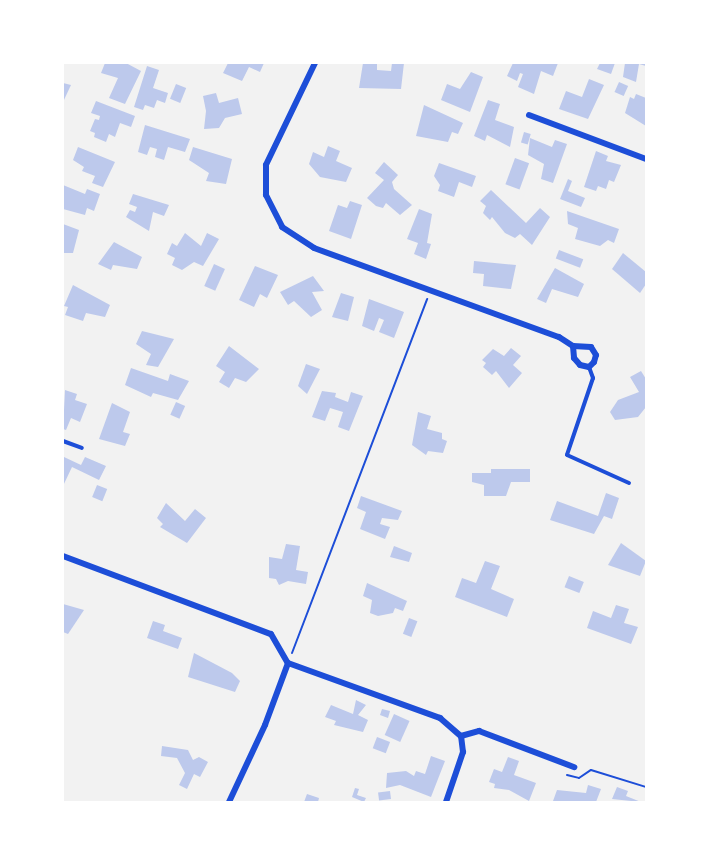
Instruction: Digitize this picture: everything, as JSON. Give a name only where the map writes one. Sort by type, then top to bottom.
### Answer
[{"type":"street","points":[[315,63],[266,165],[264,185],[272,212],[282,227],[306,244],[430,292],[559,337],[573,346],[584,344],[595,351],[596,359],[589,367],[577,363],[573,346]]},
{"type":"street","points":[[529,115],[646,159]]},
{"type":"street","points":[[63,556],[271,634],[288,663],[440,718],[461,736],[464,752],[446,802]]},
{"type":"street","points":[[229,802],[265,725],[288,663]]},
{"type":"street","points":[[461,736],[479,731],[574,767]]},
{"type":"lane","points":[[589,367],[592,378],[567,455],[629,483]]},
{"type":"lane","points":[[63,441],[82,448]]},
{"type":"path","points":[[288,663],[430,292]]},
{"type":"path","points":[[552,759],[570,776],[579,778],[591,770],[646,787]]},
{"type":"building","points":[[105,63],[126,63],[141,71],[125,104],[109,98],[118,78],[101,73]]},
{"type":"building","points":[[228,63],[264,63],[260,72],[249,67],[242,81],[223,73]]},
{"type":"building","points":[[363,63],[377,63],[377,70],[391,71],[392,63],[404,63],[401,89],[359,88]]},
{"type":"building","points":[[513,63],[558,63],[553,76],[541,71],[534,94],[518,87],[523,74],[520,73],[517,81],[507,76]]},
{"type":"building","points":[[600,63],[615,63],[611,74],[597,69]]},
{"type":"building","points":[[625,63],[646,63],[646,66],[639,64],[636,82],[623,77]]},
{"type":"building","points":[[147,66],[159,70],[153,88],[168,93],[165,103],[157,100],[154,108],[145,105],[143,110],[134,107]]},
{"type":"building","points":[[471,72],[483,77],[470,112],[441,100],[447,84],[460,89]]},
{"type":"building","points":[[589,79],[604,85],[588,119],[559,109],[566,91],[582,97]]},
{"type":"building","points":[[619,82],[628,86],[624,96],[615,92]]},
{"type":"building","points":[[63,83],[71,85],[63,102]]},
{"type":"building","points":[[176,84],[186,88],[180,103],[170,99]]},
{"type":"building","points":[[216,93],[219,103],[238,98],[242,114],[225,118],[219,128],[204,129],[206,111],[203,96]]},
{"type":"building","points":[[636,94],[646,98],[646,126],[625,113],[630,97],[634,99]]},
{"type":"building","points":[[488,100],[500,104],[495,120],[514,127],[510,147],[487,135],[485,141],[474,136]]},
{"type":"building","points":[[96,101],[135,116],[131,127],[120,123],[115,137],[109,134],[106,142],[94,137],[95,133],[90,131],[95,119],[99,120],[100,116],[91,113]]},
{"type":"building","points":[[424,105],[463,123],[458,134],[452,132],[448,142],[416,136]]},
{"type":"building","points":[[145,125],[190,139],[185,152],[168,147],[164,160],[155,157],[157,149],[150,147],[147,155],[138,152]]},
{"type":"building","points":[[524,132],[531,134],[528,145],[521,143]]},
{"type":"building","points":[[530,138],[552,147],[555,140],[567,144],[553,183],[541,179],[544,164],[528,155]]},
{"type":"building","points":[[328,146],[340,151],[336,161],[352,168],[346,182],[320,177],[309,164],[313,152],[324,157]]},
{"type":"building","points":[[78,147],[115,162],[103,187],[92,183],[95,176],[82,171],[84,167],[73,160]]},
{"type":"building","points":[[193,147],[232,159],[226,184],[206,181],[209,173],[189,160]]},
{"type":"building","points":[[596,151],[608,156],[606,161],[621,165],[614,182],[609,180],[606,189],[598,186],[596,191],[584,187]]},
{"type":"building","points":[[515,158],[529,163],[520,189],[505,184]]},
{"type":"building","points":[[384,162],[398,175],[392,182],[394,189],[412,205],[400,215],[386,203],[383,208],[376,206],[367,198],[384,180],[375,173]]},
{"type":"building","points":[[439,163],[476,176],[472,187],[459,182],[454,197],[438,191],[440,185],[434,176]]},
{"type":"building","points":[[568,179],[572,181],[568,191],[585,198],[581,207],[560,199]]},
{"type":"building","points":[[63,185],[85,194],[87,189],[100,194],[94,211],[87,208],[85,215],[63,209]]},
{"type":"building","points":[[491,190],[526,223],[540,208],[550,217],[532,245],[520,234],[515,238],[505,233],[492,217],[490,220],[483,213],[486,206],[480,201]]},
{"type":"building","points":[[133,194],[169,205],[164,216],[153,212],[149,231],[126,217],[130,210],[135,212],[137,207],[129,204]]},
{"type":"building","points":[[350,201],[362,205],[351,239],[329,231],[338,205],[347,208]]},
{"type":"building","points":[[419,209],[432,214],[427,243],[431,244],[426,259],[414,254],[418,243],[407,239]]},
{"type":"building","points":[[567,211],[619,229],[614,243],[608,240],[600,246],[575,239],[578,228],[568,224]]},
{"type":"building","points":[[63,224],[79,230],[73,253],[63,253]]},
{"type":"building","points":[[185,233],[201,246],[207,233],[219,239],[203,266],[194,262],[182,270],[172,265],[175,258],[167,254],[172,243],[177,246]]},
{"type":"building","points":[[114,242],[142,257],[137,269],[113,265],[111,270],[98,264]]},
{"type":"building","points":[[559,250],[583,259],[580,268],[556,258]]},
{"type":"building","points":[[623,253],[646,272],[646,284],[640,293],[612,269]]},
{"type":"building","points":[[474,261],[516,265],[511,289],[483,286],[484,274],[473,273]]},
{"type":"building","points":[[214,264],[225,269],[215,291],[204,286]]},
{"type":"building","points":[[255,266],[278,275],[267,298],[260,294],[254,307],[239,300]]},
{"type":"building","points":[[555,268],[584,284],[578,297],[552,289],[546,303],[537,299]]},
{"type":"building","points":[[313,276],[324,291],[312,292],[322,310],[311,317],[294,301],[288,305],[280,292]]},
{"type":"building","points":[[73,285],[110,305],[105,317],[86,313],[83,321],[65,315],[68,307],[64,306]]},
{"type":"building","points":[[341,293],[354,297],[348,321],[332,317]]},
{"type":"building","points":[[369,299],[404,312],[394,338],[379,332],[384,320],[379,318],[374,331],[362,326]]},
{"type":"building","points":[[142,331],[174,339],[158,367],[146,365],[151,354],[136,344]]},
{"type":"building","points":[[229,346],[259,369],[246,382],[235,378],[229,388],[219,382],[225,372],[216,366]]},
{"type":"building","points":[[511,348],[521,356],[513,365],[522,373],[509,388],[496,371],[492,375],[483,367],[486,363],[482,360],[493,349],[504,356]]},
{"type":"building","points":[[306,364],[320,369],[307,394],[298,386]]},
{"type":"building","points":[[131,368],[168,381],[170,374],[189,381],[178,400],[153,393],[151,397],[125,385]]},
{"type":"building","points":[[641,371],[646,379],[646,407],[638,417],[615,420],[610,412],[618,400],[639,392],[630,377]]},
{"type":"building","points":[[65,390],[77,394],[75,400],[87,404],[80,422],[71,418],[66,430],[63,429]]},
{"type":"building","points":[[322,391],[336,393],[335,397],[348,402],[351,392],[363,396],[349,431],[338,427],[343,412],[330,408],[325,421],[312,417]]},
{"type":"building","points":[[176,402],[185,406],[179,419],[170,415]]},
{"type":"building","points":[[112,403],[130,412],[123,432],[130,434],[125,446],[99,439]]},
{"type":"building","points":[[418,412],[431,416],[427,429],[442,433],[442,439],[447,441],[443,453],[428,451],[426,455],[412,445]]},
{"type":"building","points":[[64,457],[81,465],[85,457],[106,466],[99,480],[72,467],[63,486]]},
{"type":"building","points":[[491,469],[530,469],[530,482],[511,482],[506,496],[484,496],[484,485],[472,482],[472,473],[491,473]]},
{"type":"building","points":[[97,485],[107,489],[102,501],[92,497]]},
{"type":"building","points":[[606,493],[619,498],[612,519],[604,516],[594,534],[550,520],[557,501],[598,516]]},
{"type":"building","points":[[361,496],[402,511],[398,520],[382,518],[380,524],[390,527],[385,539],[360,529],[366,512],[357,508]]},
{"type":"building","points":[[166,503],[185,521],[195,509],[206,518],[187,543],[160,527],[163,524],[157,518]]},
{"type":"building","points":[[621,543],[646,561],[640,576],[608,565]]},
{"type":"building","points":[[286,544],[300,546],[296,570],[308,572],[306,584],[288,581],[279,585],[276,579],[269,578],[269,557],[282,559]]},
{"type":"building","points":[[394,546],[412,553],[409,562],[390,557]]},
{"type":"building","points":[[485,561],[500,566],[491,589],[514,599],[507,617],[455,597],[462,578],[476,583]]},
{"type":"building","points":[[569,576],[584,582],[579,593],[565,587]]},
{"type":"building","points":[[367,583],[407,601],[403,611],[395,608],[393,613],[378,616],[370,613],[372,600],[363,596]]},
{"type":"building","points":[[63,604],[84,610],[68,634],[63,632]]},
{"type":"building","points":[[616,605],[629,609],[624,623],[638,627],[631,644],[587,628],[593,611],[611,618]]},
{"type":"building","points":[[409,618],[417,621],[411,637],[403,634]]},
{"type":"building","points":[[153,621],[165,625],[163,631],[182,638],[178,649],[147,638]]},
{"type":"building","points":[[194,653],[232,673],[240,681],[235,692],[188,677]]},
{"type":"building","points":[[356,700],[366,705],[358,715],[368,720],[363,732],[334,725],[336,721],[325,717],[331,705],[353,714]]},
{"type":"building","points":[[382,709],[390,711],[388,718],[380,715]]},
{"type":"building","points":[[394,714],[410,721],[400,742],[385,735]]},
{"type":"building","points":[[377,737],[390,742],[386,753],[373,748]]},
{"type":"building","points":[[162,746],[188,750],[193,760],[199,757],[208,762],[200,777],[194,774],[187,789],[179,785],[185,773],[177,758],[161,756]]},
{"type":"building","points":[[431,756],[445,761],[431,797],[400,785],[386,788],[387,773],[406,771],[414,776],[416,771],[425,774]]},
{"type":"building","points":[[508,757],[519,761],[514,775],[536,783],[529,801],[509,790],[494,788],[495,784],[489,782],[494,769],[502,772]]},
{"type":"building","points":[[588,785],[601,789],[596,802],[553,801],[557,790],[586,793]]},
{"type":"building","points":[[617,787],[628,791],[626,796],[641,802],[612,799]]},
{"type":"building","points":[[355,788],[359,789],[357,795],[366,798],[364,802],[352,797]]},
{"type":"building","points":[[390,791],[391,799],[379,800],[378,792]]},
{"type":"building","points":[[307,794],[319,798],[318,802],[304,802]]}]
